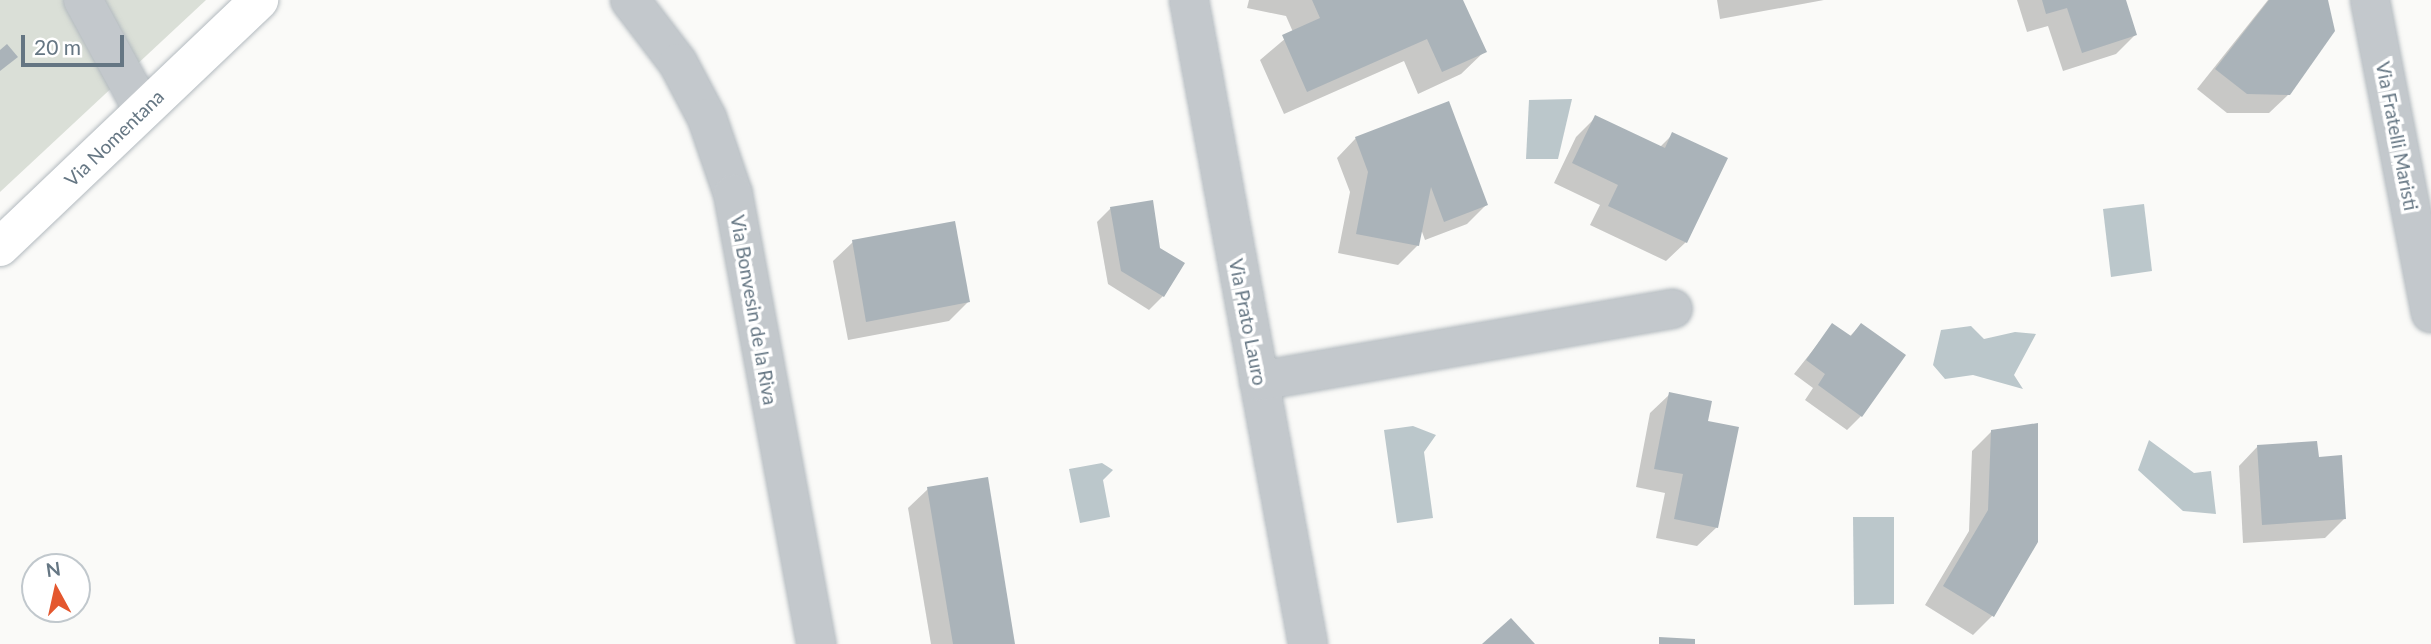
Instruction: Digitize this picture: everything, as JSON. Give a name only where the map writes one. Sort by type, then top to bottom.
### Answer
[{"type":"main road","name":"Via Nomentana","points":[[0,247],[259,0]]},
{"type":"street","points":[[83,0],[143,110]]},
{"type":"street","name":"Via Bonvesin de la Riva","points":[[630,0],[678,62],[707,118],[733,194],[816,644]]},
{"type":"street","name":"Via Prato Lauro","points":[[1189,0],[1308,644]]},
{"type":"street","name":"Via Fratelli Maristi","points":[[2370,0],[2431,313]]},
{"type":"street","points":[[1259,381],[1673,309]]},
{"type":"shaded area","points":[[0,0],[206,0],[0,192]]},
{"type":"shaded area","points":[[1572,99],[1558,159],[1526,159],[1529,100]]},
{"type":"shaded area","points":[[2144,204],[2152,271],[2111,277],[2103,209]]},
{"type":"shaded area","points":[[1971,326],[1984,339],[2015,332],[2036,334],[2014,375],[2023,389],[1973,375],[1945,379],[1933,365],[1941,330]]},
{"type":"shaded area","points":[[1413,426],[1436,435],[1424,452],[1433,518],[1397,523],[1384,430]]},
{"type":"shaded area","points":[[2149,440],[2194,473],[2211,471],[2216,514],[2183,511],[2138,470]]},
{"type":"shaded area","points":[[1102,463],[1113,470],[1103,480],[1110,517],[1080,523],[1069,469]]},
{"type":"shaded area","points":[[1853,517],[1894,517],[1894,604],[1854,605]]},
{"type":"building","points":[[1312,0],[1463,0],[1487,52],[1442,72],[1427,39],[1307,92],[1282,35],[1320,18]]},
{"type":"building","points":[[2042,0],[2126,0],[2137,35],[2082,53],[2067,8],[2046,14]]},
{"type":"building","points":[[2269,0],[2328,0],[2335,31],[2290,95],[2247,94],[2215,69]]},
{"type":"building","points":[[7,44],[18,57],[0,71],[0,50]]},
{"type":"building","points":[[1449,101],[1488,205],[1444,222],[1431,187],[1419,246],[1356,234],[1368,172],[1355,137]]},
{"type":"building","points":[[1595,115],[1665,148],[1672,132],[1728,158],[1687,243],[1608,206],[1618,185],[1572,163]]},
{"type":"building","points":[[1153,200],[1160,248],[1185,263],[1164,297],[1121,271],[1110,207]]},
{"type":"building","points":[[955,221],[970,302],[866,322],[852,240]]},
{"type":"building","points":[[1832,323],[1851,336],[1861,323],[1906,355],[1862,417],[1818,385],[1825,374],[1806,360]]},
{"type":"building","points":[[1669,392],[1712,401],[1708,421],[1739,427],[1718,528],[1674,519],[1683,474],[1654,469]]},
{"type":"building","points":[[2038,423],[2038,542],[1994,617],[1943,586],[1988,510],[1991,430]]},
{"type":"building","points":[[2317,441],[2319,457],[2342,455],[2346,519],[2262,525],[2257,445]]},
{"type":"building","points":[[988,477],[1015,644],[953,644],[927,487]]},
{"type":"building","points":[[1511,618],[1535,644],[1482,644]]},
{"type":"building","points":[[1659,637],[1695,639],[1695,644],[1659,644]]}]
